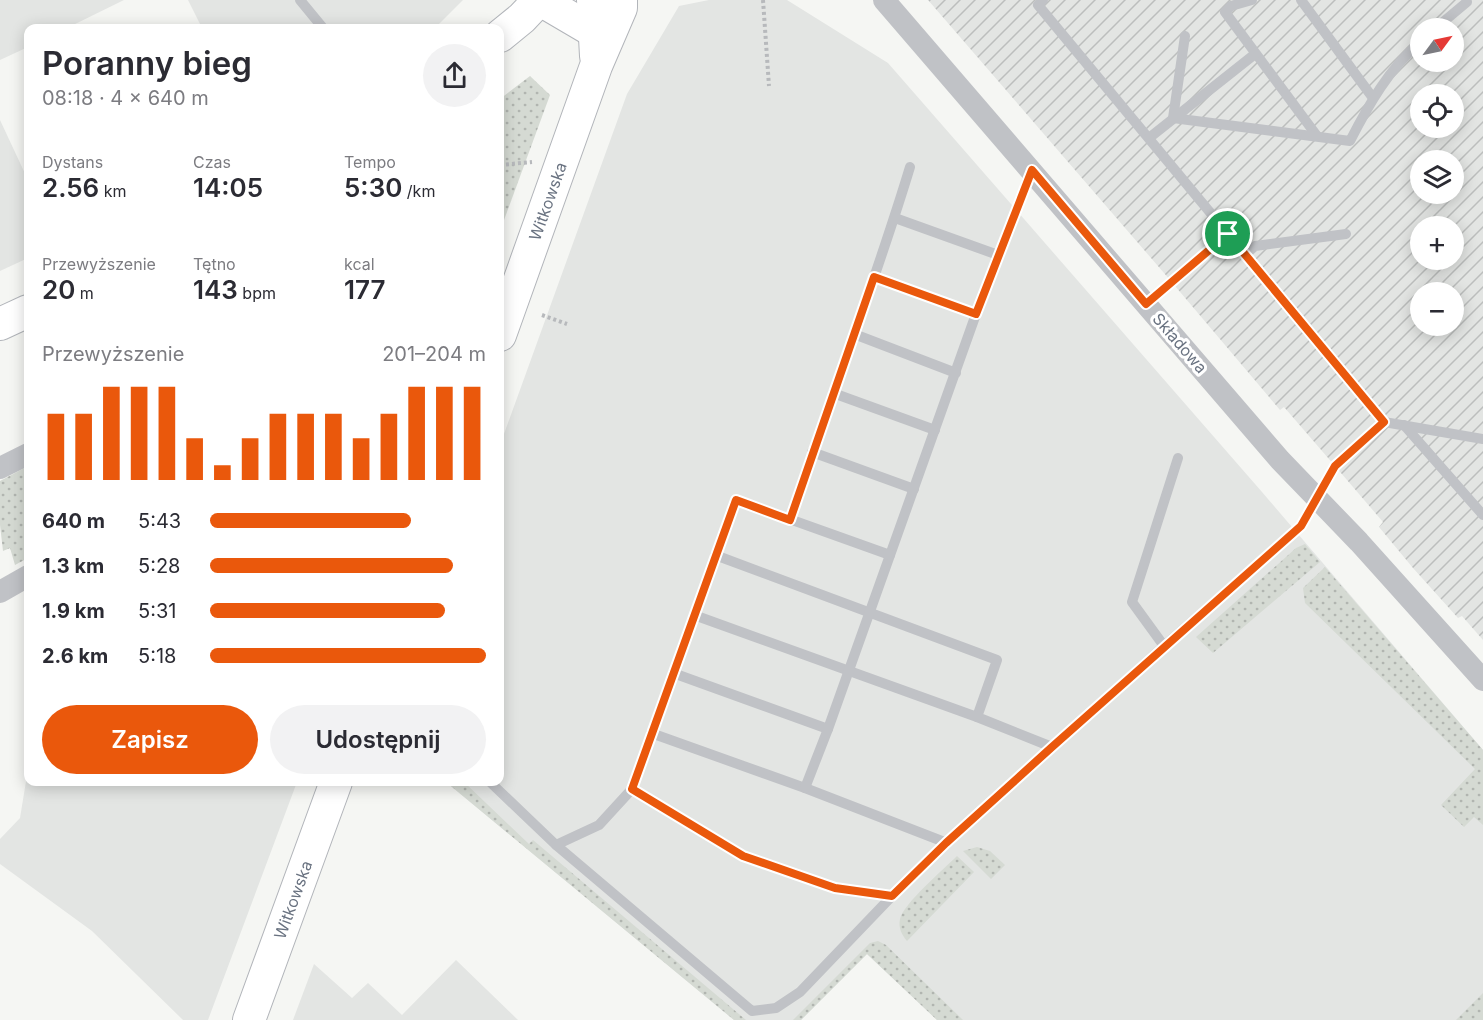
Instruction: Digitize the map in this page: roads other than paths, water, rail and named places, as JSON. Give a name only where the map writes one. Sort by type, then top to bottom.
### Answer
[{"type":"street","name":"Witkowska","points":[[593,0],[596,66]]},
{"type":"street","name":"Witkowska","points":[[504,324],[596,66],[621,8],[621,0]]},
{"type":"street","name":"Składowa","points":[[884,0],[1280,460],[1359,542],[1483,680]]},
{"type":"street","points":[[534,12],[595,32]]},
{"type":"street","points":[[0,468],[24,456]]},
{"type":"street","points":[[0,592],[24,578]]},
{"type":"street","name":"Witkowska","points":[[251,1020],[335,786]]},
{"type":"lane","points":[[300,0],[320,24]]},
{"type":"lane","points":[[1043,0],[1038,5],[1384,422],[1483,439]]},
{"type":"lane","points":[[1252,0],[1231,6],[1225,12],[1317,136]]},
{"type":"lane","points":[[1301,0],[1373,98]]},
{"type":"lane","points":[[1448,18],[1467,2]]},
{"type":"lane","points":[[1173,118],[1185,36]]},
{"type":"lane","points":[[1173,118],[1350,141],[1373,98],[1410,50]]},
{"type":"lane","points":[[1149,138],[1255,54]]},
{"type":"lane","points":[[790,520],[832,393],[895,218],[910,167]]},
{"type":"lane","points":[[805,788],[976,314],[1032,170]]},
{"type":"lane","points":[[895,218],[998,255]]},
{"type":"lane","points":[[1146,304],[1228,234]]},
{"type":"lane","points":[[1246,254],[1255,246],[1346,234]]},
{"type":"lane","points":[[874,277],[976,314]]},
{"type":"lane","points":[[854,334],[956,373]]},
{"type":"lane","points":[[832,393],[935,430]]},
{"type":"lane","points":[[494,786],[556,845],[752,1011],[776,1008],[800,993],[946,843],[1301,526],[1318,500],[1335,466],[1384,422]]},
{"type":"lane","points":[[1404,425],[1483,515]]},
{"type":"lane","points":[[812,452],[914,489]]},
{"type":"lane","points":[[1164,646],[1132,602],[1178,458]]},
{"type":"lane","points":[[556,845],[599,825],[632,789],[736,500],[890,555]]},
{"type":"lane","points":[[716,555],[997,660],[977,717]]},
{"type":"lane","points":[[694,615],[977,717],[1052,747]]},
{"type":"lane","points":[[673,673],[828,729]]},
{"type":"lane","points":[[651,733],[805,788],[946,843]]},
{"type":"lane","points":[[632,789],[743,856],[835,888],[892,896]]}]
